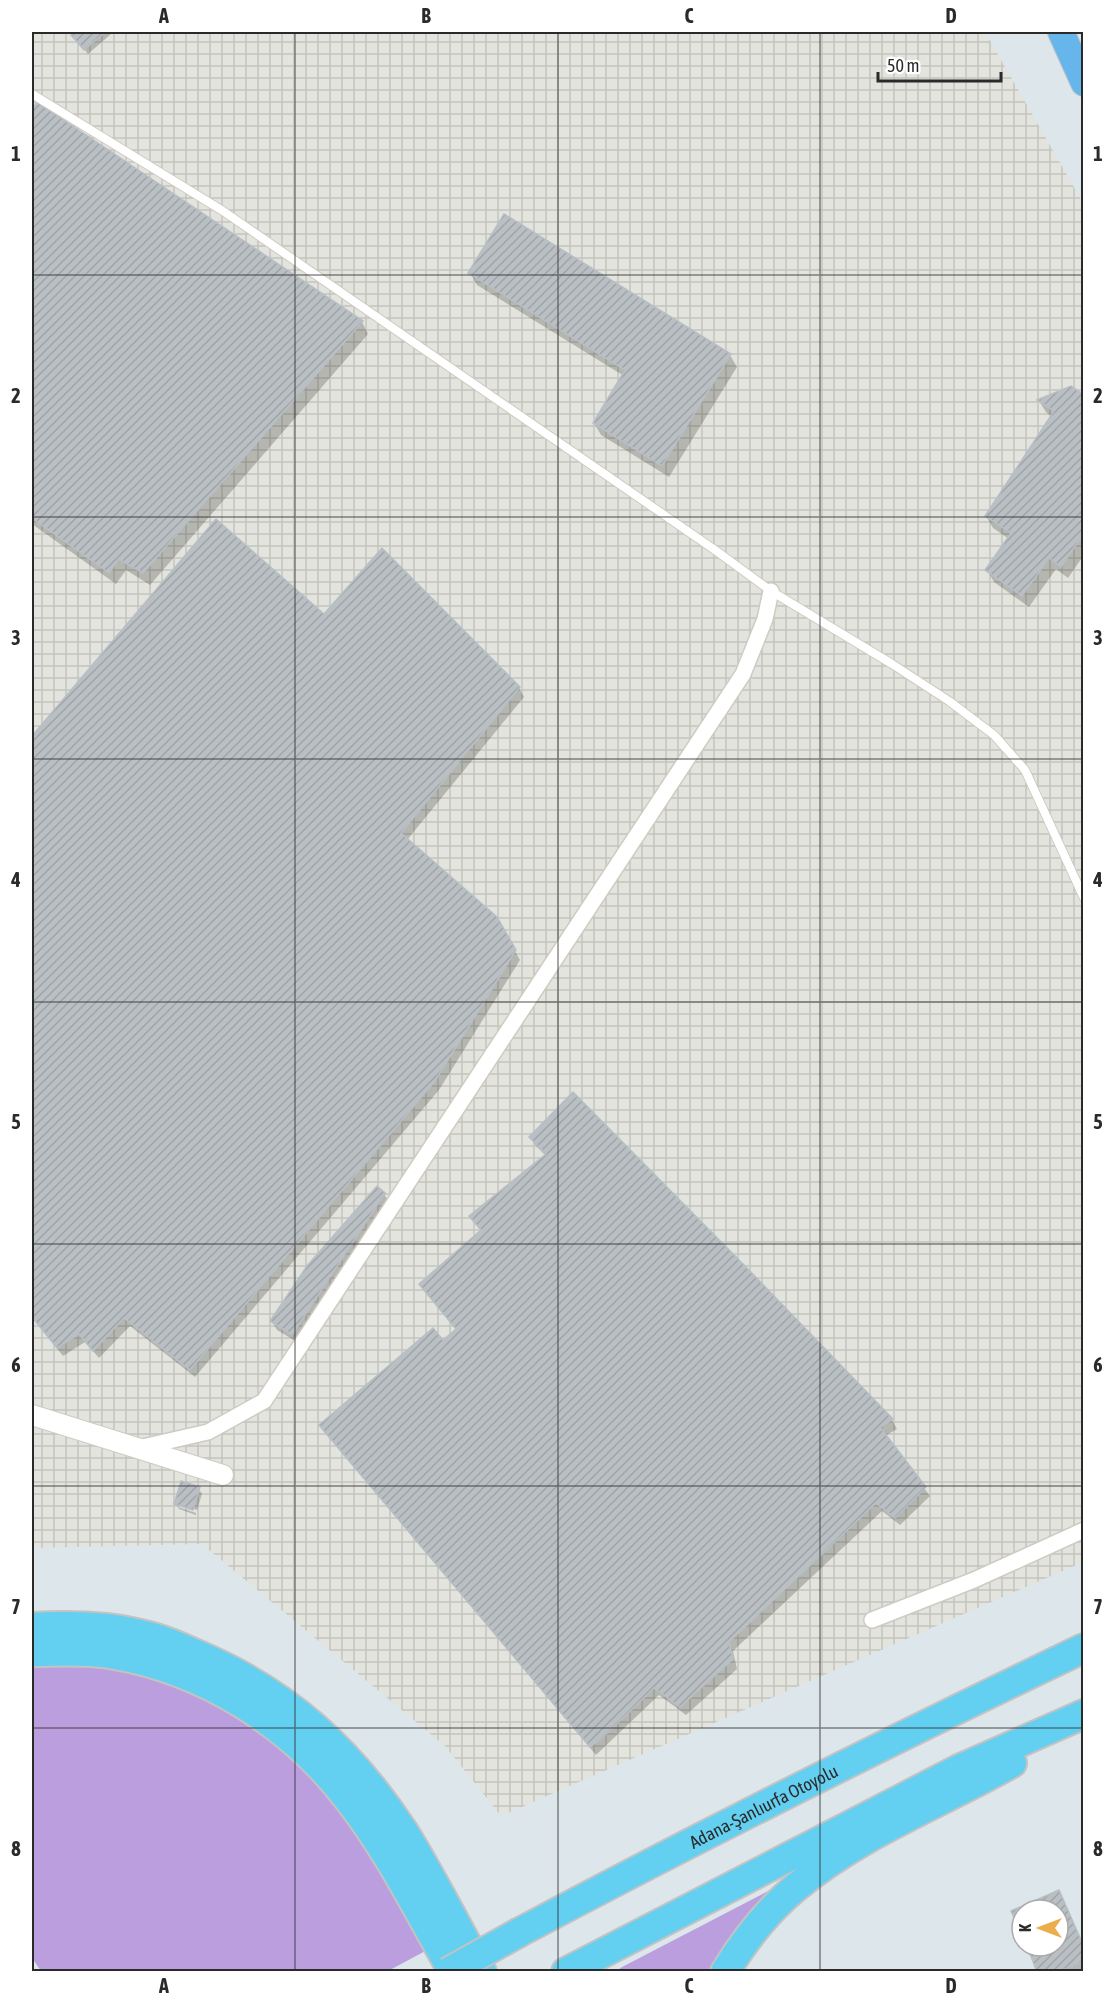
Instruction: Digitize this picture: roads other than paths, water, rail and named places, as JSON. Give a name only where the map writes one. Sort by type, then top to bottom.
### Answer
[{"type":"highway","points":[[1061,32],[1083,83]]},
{"type":"highway","points":[[32,1626],[97,1627],[142,1634],[216,1662],[262,1686],[294,1709],[327,1737],[368,1782],[404,1833],[482,1971]]},
{"type":"highway","name":"Adana-Şanlıurfa Otoyolu","points":[[448,1971],[651,1862],[830,1771],[1083,1648]]},
{"type":"highway","points":[[32,1652],[106,1654],[170,1669],[244,1704],[276,1726],[308,1754],[349,1799],[387,1855],[453,1971]]},
{"type":"highway","points":[[566,1971],[959,1770],[1083,1714]]},
{"type":"highway","points":[[725,1971],[746,1938],[794,1888],[853,1846],[974,1785],[1083,1722]]},
{"type":"street","points":[[138,1448],[208,1432],[264,1401],[743,674],[765,619],[771,591]]},
{"type":"street","points":[[32,1415],[223,1475]]},
{"type":"street","points":[[872,1620],[975,1580],[1083,1530]]},
{"type":"lane","points":[[32,94],[223,211],[696,536],[771,591],[892,664],[949,701],[994,735],[1025,770],[1083,898]]}]
